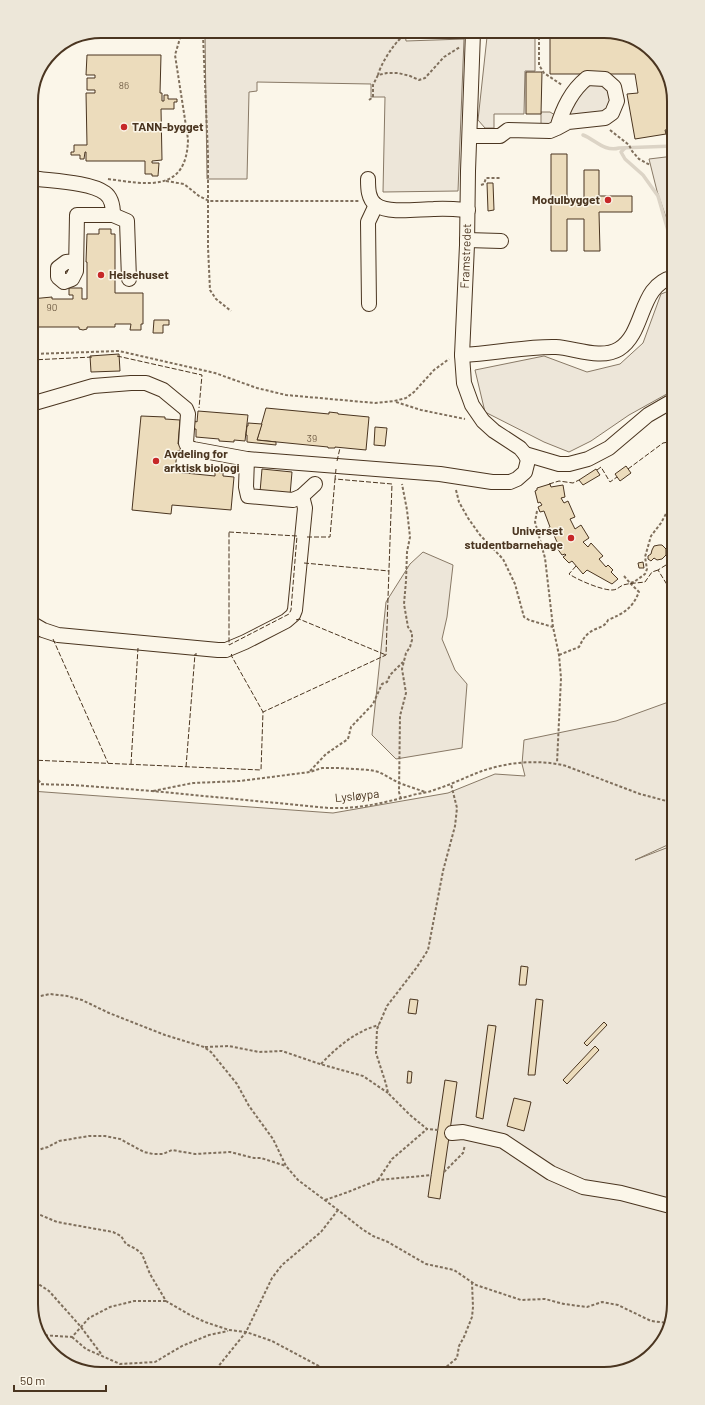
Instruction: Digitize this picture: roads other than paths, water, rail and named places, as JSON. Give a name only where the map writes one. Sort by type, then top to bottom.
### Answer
[{"type":"street","name":"Framstredet","points":[[473,38],[462,355],[464,383],[477,413],[494,431],[520,448],[526,454],[559,464],[569,464],[588,459],[609,448],[648,416],[667,404]]},
{"type":"street","points":[[470,136],[500,136],[508,130],[550,131],[557,128],[568,122],[605,118],[612,113],[617,101],[614,87],[605,79],[587,78],[573,91],[561,113],[557,128]]},
{"type":"street","points":[[38,179],[87,186],[105,193],[113,204],[113,215]]},
{"type":"street","points":[[368,179],[368,189],[374,203],[368,222],[369,304]]},
{"type":"street","points":[[374,203],[392,210],[468,210]]},
{"type":"street","points":[[76,261],[78,215],[113,215],[128,222],[129,279]]},
{"type":"street","points":[[467,240],[501,242]]},
{"type":"street","points":[[462,355],[542,347],[557,347],[602,354],[613,352],[626,344],[630,339],[650,294],[667,279]]},
{"type":"street","points":[[38,402],[93,386],[131,383],[151,385],[163,390],[186,409],[188,414],[186,443],[188,447],[247,459],[402,470],[492,482],[510,482],[517,479],[525,472],[528,460],[526,454]]},
{"type":"street","points":[[247,459],[246,487],[248,496],[293,500],[302,496],[315,484]]},
{"type":"street","points":[[38,627],[58,635],[218,650],[226,650],[240,644],[286,621],[294,615],[305,508],[302,496]]},
{"type":"street","points":[[452,1133],[470,1133],[503,1141],[551,1173],[583,1187],[621,1193],[667,1206]]},
{"type":"waterway","points":[[583,135],[604,147],[614,149],[667,146]]},
{"type":"waterway","points":[[625,148],[621,152],[625,159],[643,175],[658,196],[667,227]]},
{"type":"place","name":"TANN-bygget","points":[[124,127]]},
{"type":"place","name":"Modulbygget","points":[[608,200]]},
{"type":"place","name":"Helsehuset","points":[[101,275]]},
{"type":"place","name":"Avdeling for arktisk biologi","points":[[156,461]]},
{"type":"place","name":"Universet studentbarnehage","points":[[571,538]]}]
